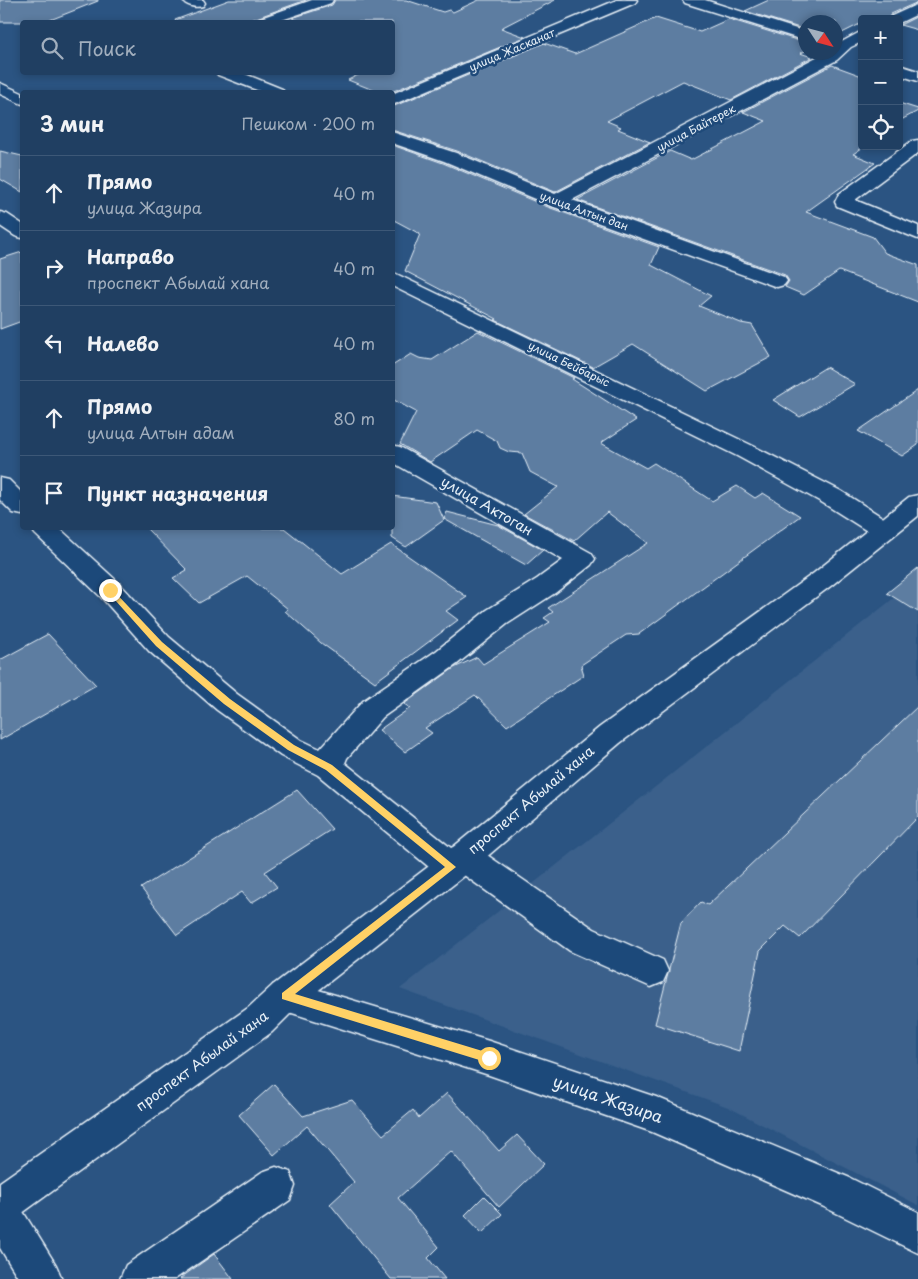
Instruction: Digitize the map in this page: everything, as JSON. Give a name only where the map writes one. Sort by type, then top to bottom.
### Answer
[{"type":"street","points":[[269,20],[326,0]]},
{"type":"street","name":"улица Жасканат","points":[[395,99],[630,0]]},
{"type":"street","points":[[690,0],[798,34]]},
{"type":"street","points":[[903,16],[918,8]]},
{"type":"street","name":"улица Байтерек","points":[[843,46],[858,38]]},
{"type":"street","points":[[843,52],[858,55]]},
{"type":"street","name":"улица Байтерек","points":[[556,202],[824,60]]},
{"type":"street","points":[[903,71],[918,76]]},
{"type":"street","points":[[232,75],[271,90]]},
{"type":"street","points":[[0,88],[20,98]]},
{"type":"street","name":"улица Алтын дан","points":[[395,138],[450,157],[556,202],[777,281]]},
{"type":"street","points":[[918,145],[846,198],[844,202],[918,233]]},
{"type":"street","points":[[0,218],[20,231]]},
{"type":"street","name":"улица Бейбарыс","points":[[395,279],[745,451],[832,497],[884,530]]},
{"type":"street","name":"улица Актоган","points":[[329,768],[333,753],[374,709],[446,658],[497,617],[546,586],[582,560],[395,454]]},
{"type":"street","points":[[0,486],[20,505]]},
{"type":"street","name":"проспект Абылай хана","points":[[2,1204],[89,1144],[260,1020],[285,996],[458,862],[610,735],[823,579],[918,504]]},
{"type":"street","points":[[46,530],[110,590],[166,651],[227,702],[291,748],[329,768],[458,862],[582,940],[651,971]]},
{"type":"street","name":"улица Жазира","points":[[285,996],[489,1058],[656,1115],[836,1192],[918,1233]]},
{"type":"street","points":[[140,1279],[276,1186]]},
{"type":"street","points":[[2,1204],[42,1279]]},
{"type":"shaded area","points":[[918,579],[918,1205],[728,1107],[400,989]]},
{"type":"building","points":[[0,0],[98,0],[50,20],[0,22]]},
{"type":"building","points":[[229,0],[306,0],[251,20],[175,20]]},
{"type":"building","points":[[335,0],[406,0],[443,12],[449,10],[453,12],[479,0],[555,0],[501,28],[525,37],[395,90],[373,90],[348,80],[358,75],[395,75],[395,20],[298,20],[292,18],[332,5]]},
{"type":"building","points":[[769,0],[918,0],[918,2],[890,15],[858,15],[858,25],[843,32],[843,15],[798,15],[798,28],[745,11]]},
{"type":"building","points":[[918,16],[918,30],[903,26],[903,24]]},
{"type":"building","points":[[656,18],[700,32],[729,19],[798,41],[798,60],[806,60],[731,100],[683,81],[607,121],[621,127],[618,129],[650,142],[555,192],[457,151],[395,131],[395,106],[544,43],[575,54]]},
{"type":"building","points":[[832,65],[858,75],[859,150],[853,154],[875,163],[806,212],[873,237],[885,253],[918,265],[918,302],[839,271],[804,295],[785,287],[789,281],[785,275],[577,200],[670,151],[691,160],[766,121],[743,112]]},
{"type":"building","points":[[903,104],[918,109],[918,111],[903,119]]},
{"type":"building","points":[[395,146],[443,163],[548,207],[659,247],[651,265],[711,296],[699,306],[741,323],[752,325],[771,357],[707,391],[633,344],[593,367],[495,320],[497,319],[405,271],[420,234],[395,221]]},
{"type":"building","points":[[0,151],[20,156],[20,191],[0,179]]},
{"type":"building","points":[[20,253],[20,322],[0,329],[0,259]]},
{"type":"building","points":[[478,331],[574,378],[572,379],[636,420],[601,443],[646,468],[654,463],[712,501],[737,486],[755,498],[763,493],[800,516],[639,634],[626,635],[581,665],[584,675],[507,726],[475,695],[425,728],[432,733],[405,752],[379,730],[410,708],[404,704],[454,668],[477,657],[483,664],[550,622],[544,618],[553,612],[548,608],[648,543],[607,512],[574,541],[524,514],[558,487],[530,472],[522,453],[509,452],[500,448],[497,441],[477,430],[430,462],[400,444],[416,412],[395,401],[395,364],[411,354],[419,358],[432,360]]},
{"type":"building","points":[[826,367],[855,384],[800,417],[773,400]]},
{"type":"building","points":[[918,390],[918,445],[902,456],[858,431]]},
{"type":"building","points":[[395,496],[436,502],[444,520],[406,547],[392,538],[392,530],[395,530]]},
{"type":"building","points":[[447,512],[498,525],[543,550],[526,565],[444,519]]},
{"type":"building","points":[[148,530],[287,530],[342,574],[391,544],[467,597],[446,611],[458,620],[375,682],[321,643],[285,611],[288,609],[247,576],[199,603],[173,578],[187,570]]},
{"type":"building","points":[[918,568],[918,612],[887,593]]},
{"type":"building","points":[[48,634],[96,685],[0,740],[0,660]]},
{"type":"building","points":[[918,706],[918,817],[800,938],[785,926],[760,951],[739,1051],[655,1024],[681,923],[701,902],[708,905]]},
{"type":"building","points":[[297,790],[332,829],[265,872],[277,887],[251,903],[242,892],[177,935],[141,888]]},
{"type":"building","points":[[274,1084],[303,1116],[352,1100],[383,1135],[413,1110],[419,1118],[447,1093],[499,1151],[517,1135],[544,1164],[499,1207],[451,1151],[398,1198],[439,1247],[428,1258],[445,1279],[391,1279],[330,1204],[354,1182],[307,1126],[274,1155],[239,1115]]},
{"type":"building","points":[[484,1196],[502,1214],[482,1233],[465,1215]]},
{"type":"building","points":[[214,1254],[233,1279],[180,1279],[186,1274]]},
{"type":"route","points":[[110,590],[159,644],[227,702],[291,748],[329,768],[452,867],[285,996],[489,1058]]}]
